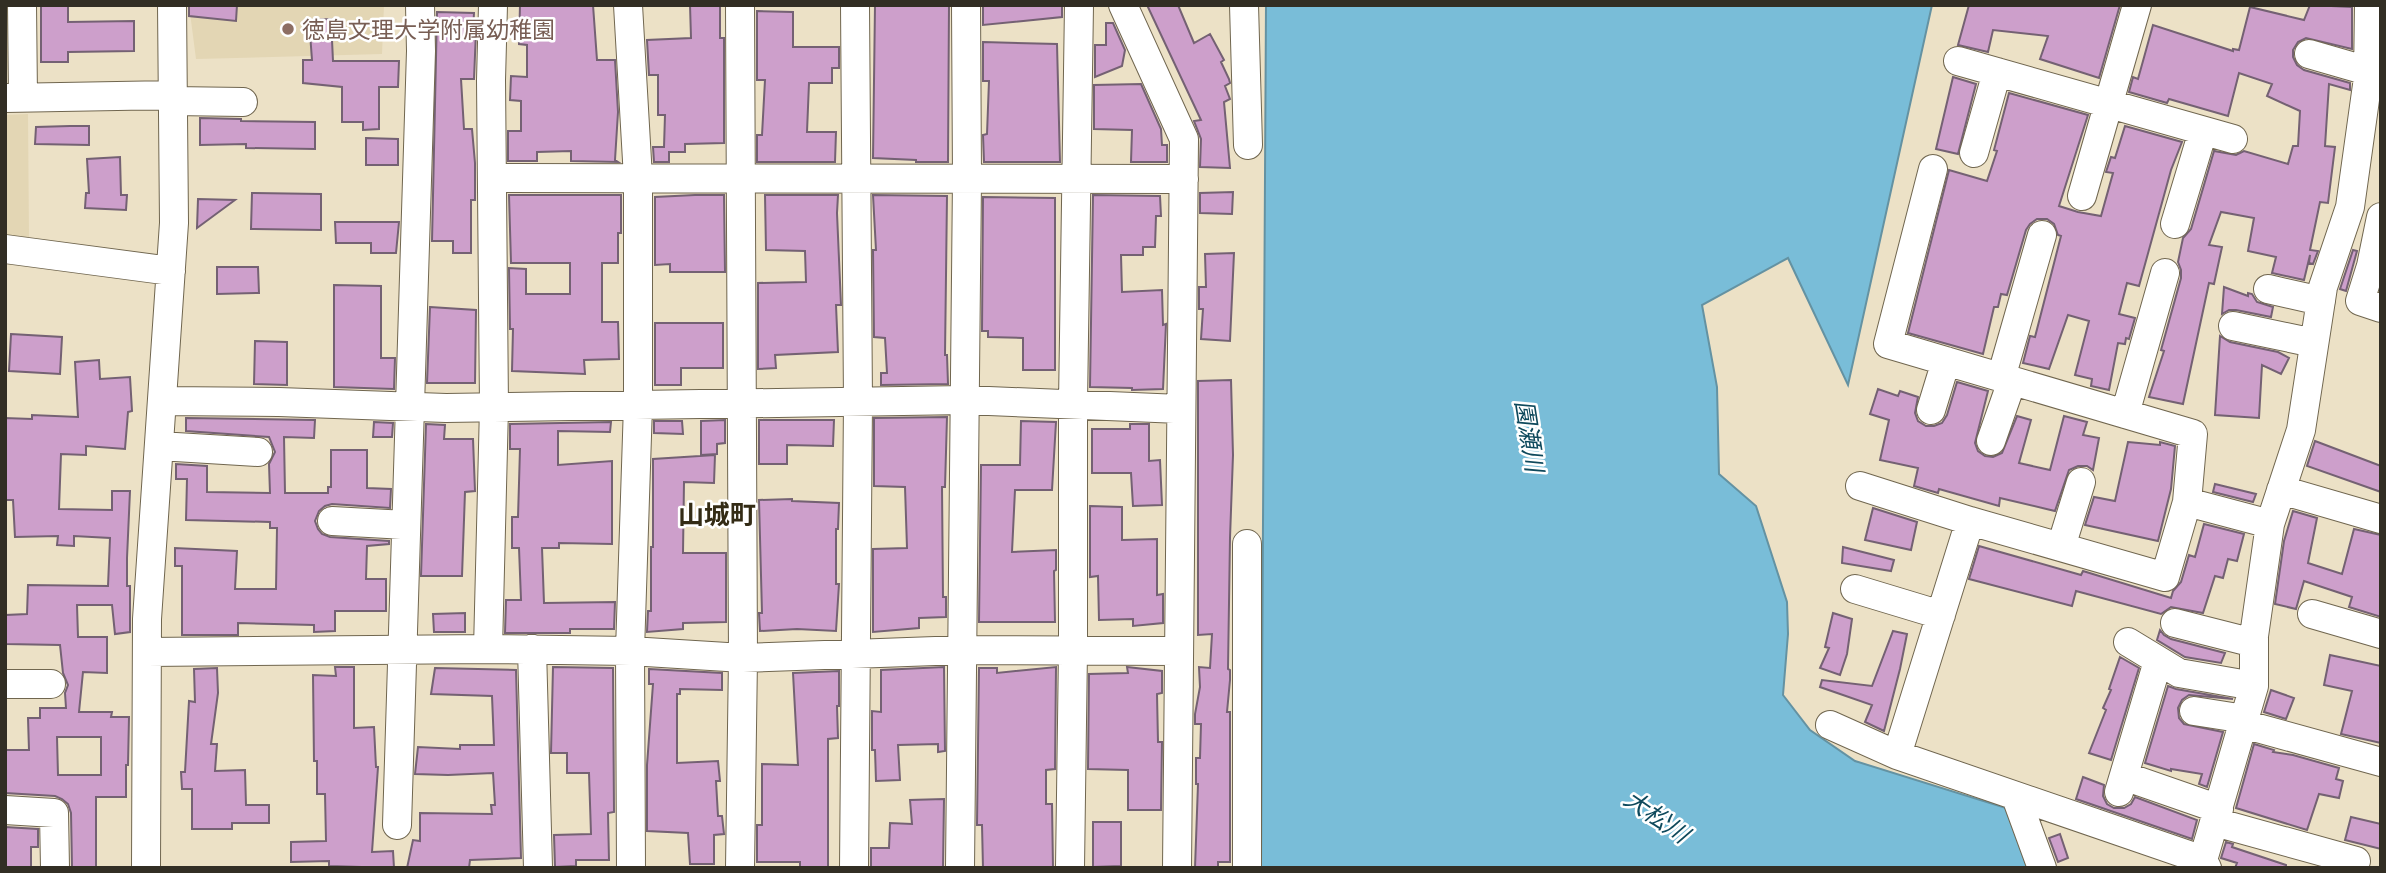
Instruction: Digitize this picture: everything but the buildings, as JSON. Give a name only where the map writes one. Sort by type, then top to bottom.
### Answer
[{"type":"street","points":[[22,5],[14,98],[173,98],[243,102]]},
{"type":"street","points":[[146,868],[147,652],[174,223],[172,5]]},
{"type":"street","points":[[397,825],[421,51],[420,5]]},
{"type":"street","points":[[488,649],[494,407],[491,80],[493,5]]},
{"type":"street","points":[[628,5],[638,178],[638,405],[630,651],[631,868]]},
{"type":"street","points":[[740,5],[743,658],[740,868]]},
{"type":"street","points":[[854,868],[858,402],[854,179],[855,5]]},
{"type":"street","points":[[960,868],[967,179],[966,5]]},
{"type":"street","points":[[1070,868],[1079,5]]},
{"type":"street","points":[[1123,5],[1184,139],[1177,868]]},
{"type":"street","points":[[1244,5],[1248,145]]},
{"type":"street","points":[[2082,196],[2137,5]]},
{"type":"street","points":[[1830,725],[1897,755],[2205,864],[2254,686],[2254,643],[2270,524],[2301,430],[2323,287],[2350,207],[2368,71],[2369,5]]},
{"type":"street","points":[[2309,54],[2368,71]]},
{"type":"street","points":[[1958,61],[2233,139]]},
{"type":"street","points":[[1974,153],[1997,72]]},
{"type":"street","points":[[2175,224],[2203,131]]},
{"type":"street","points":[[1860,486],[2165,577],[2187,502],[2193,434],[1888,344],[1933,169]]},
{"type":"street","points":[[492,178],[1184,180]]},
{"type":"street","points":[[2350,207],[2381,210]]},
{"type":"street","points":[[2381,217],[2371,266],[2360,301],[2381,308]]},
{"type":"street","points":[[1991,441],[2042,235]]},
{"type":"street","points":[[5,249],[171,271]]},
{"type":"street","points":[[2125,414],[2165,273]]},
{"type":"street","points":[[2267,289],[2321,301]]},
{"type":"street","points":[[2233,326],[2314,343]]},
{"type":"street","points":[[1931,410],[1946,361]]},
{"type":"street","points":[[162,401],[494,407],[965,400],[1180,409]]},
{"type":"street","points":[[159,446],[258,452]]},
{"type":"street","points":[[2061,547],[2081,482]]},
{"type":"street","points":[[2281,490],[2381,519]]},
{"type":"street","points":[[2187,502],[2270,524]]},
{"type":"street","points":[[332,521],[407,525]]},
{"type":"street","points":[[1897,755],[1970,521]]},
{"type":"street","points":[[1247,544],[1247,868]]},
{"type":"street","points":[[1855,589],[1941,615]]},
{"type":"street","points":[[2312,614],[2381,634]]},
{"type":"street","points":[[2175,624],[2254,643]]},
{"type":"street","points":[[2128,642],[2179,673],[2254,686]]},
{"type":"street","points":[[147,652],[532,649],[630,651],[743,658],[963,650],[1178,651]]},
{"type":"street","points":[[532,649],[538,868]]},
{"type":"street","points":[[2158,661],[2122,784],[2356,861]]},
{"type":"street","points":[[5,684],[51,684]]},
{"type":"street","points":[[2194,712],[2244,721],[2381,762]]},
{"type":"street","points":[[2015,797],[2042,868]]},
{"type":"street","points":[[5,810],[54,813],[55,868]]},
{"type":"shaded area","points":[[5,5],[16,5],[19,69],[5,70]]},
{"type":"shaded area","name":"徳島文理大学附属幼稚園","points":[[189,5],[384,5],[382,54],[196,59]]},
{"type":"shaded area","points":[[28,114],[29,238],[5,239],[5,115]]},
{"type":"water","points":[[1266,5],[1932,5],[1848,385],[1788,258],[1702,305],[1717,387],[1719,474],[1756,506],[1787,602],[1788,634],[1783,695],[1810,730],[1855,761],[2006,808],[2030,868],[1261,868]]},
{"type":"place","name":"徳島文理大学附属幼稚園","points":[[288,29]]},
{"type":"district","name":"山城町","points":[[717,514]]},
{"type":"water label","name":"園瀬川","points":[[1530,436]]},
{"type":"water label","name":"大松川","points":[[1657,816]]}]
